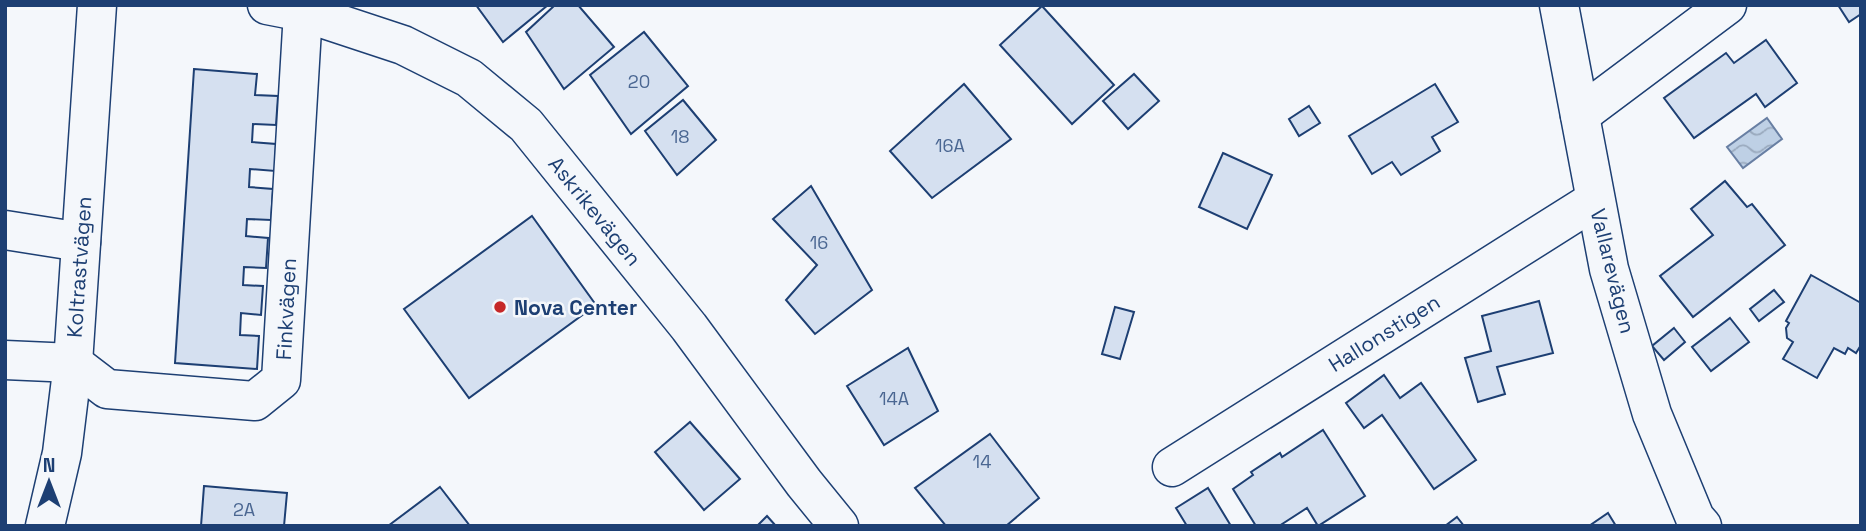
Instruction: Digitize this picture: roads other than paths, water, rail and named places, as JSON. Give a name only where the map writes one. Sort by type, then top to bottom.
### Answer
[{"type":"street","name":"Koltrastvägen","points":[[45,526],[62,453],[73,363],[97,5]]},
{"type":"street","name":"Vallarevägen","points":[[1559,5],[1609,269],[1652,414],[1695,518],[1702,526]]},
{"type":"street","points":[[1580,115],[1727,5]]},
{"type":"street","name":"Finkvägen","points":[[73,363],[107,389],[148,393],[255,401],[281,380],[285,9]]},
{"type":"street","name":"Askrikevägen","points":[[285,9],[403,45],[469,78],[526,125],[689,327],[839,526]]},
{"type":"street","name":"Hallonstigen","points":[[1172,467],[1595,200]]},
{"type":"street","points":[[5,230],[81,242]]},
{"type":"street","points":[[5,360],[73,363]]},
{"type":"water","points":[[1767,118],[1782,139],[1743,168],[1727,147]]},
{"type":"place","name":"Nova Center","points":[[500,307]]}]
